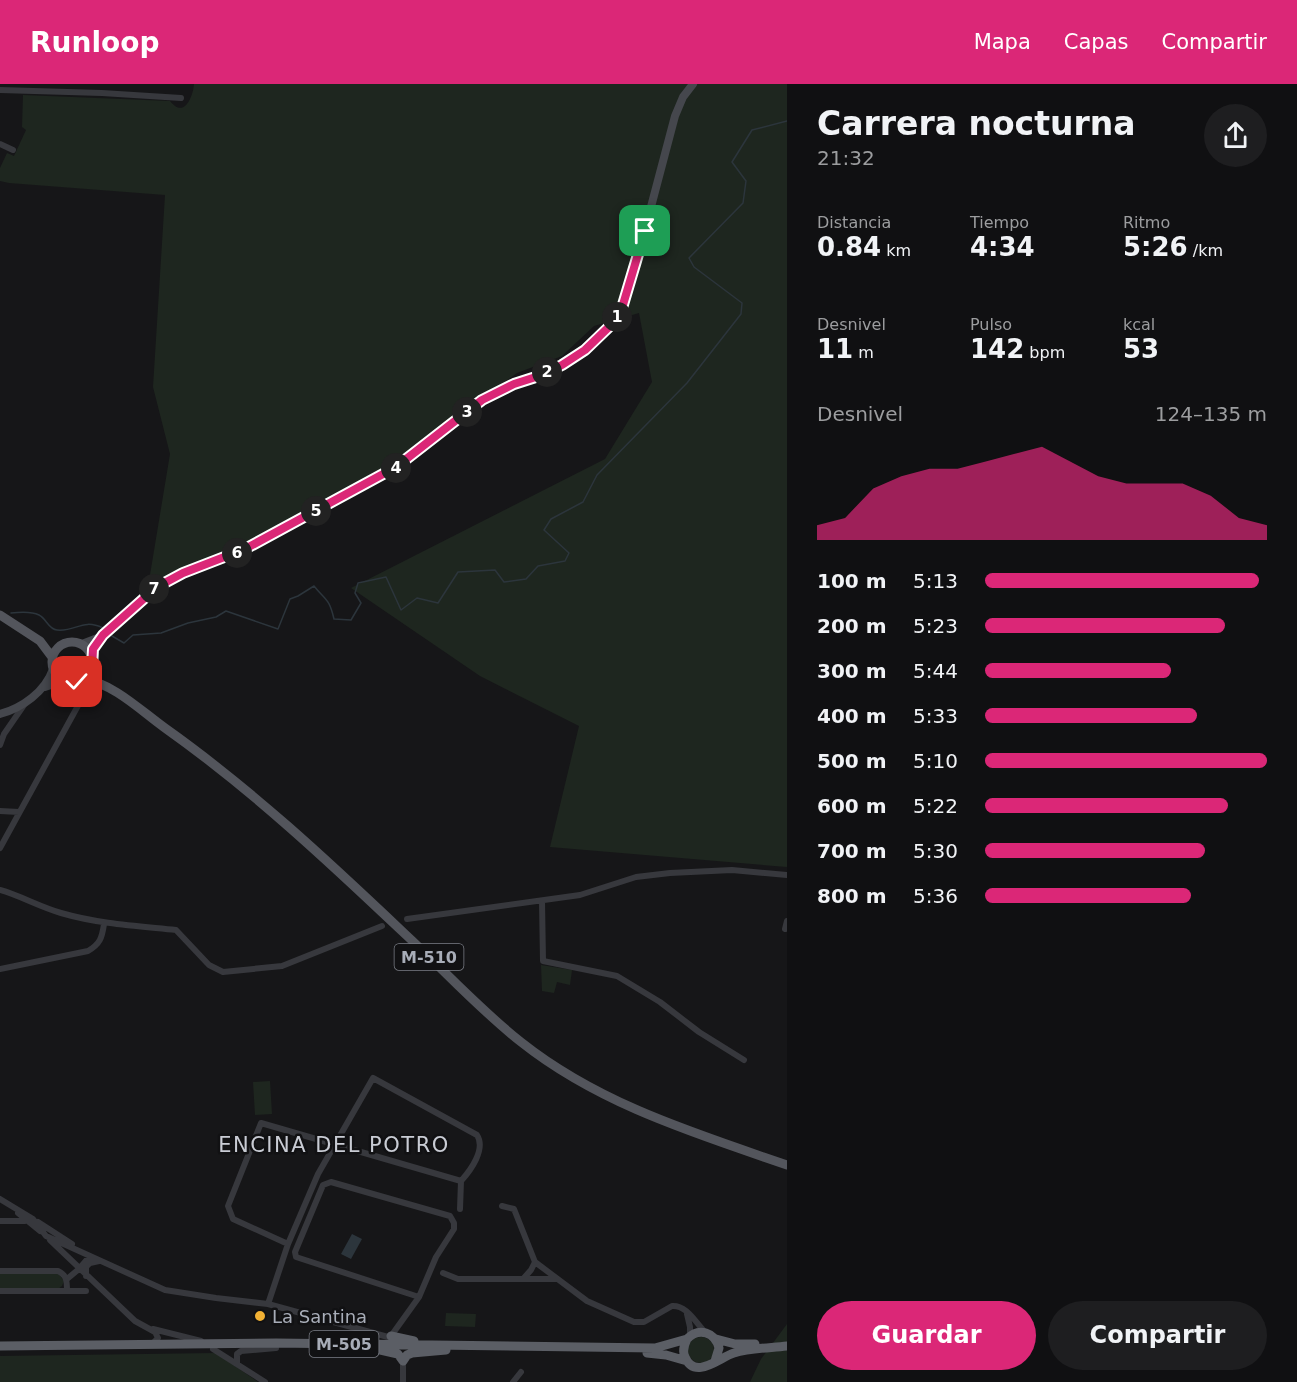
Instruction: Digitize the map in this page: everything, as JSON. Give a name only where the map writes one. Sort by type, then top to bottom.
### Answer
[{"type":"highway","name":"M-505","points":[[0,1350],[428,1345],[655,1348],[696,1333],[706,1332],[716,1339],[735,1344],[787,1344]]},
{"type":"highway","points":[[392,1336],[428,1345]]},
{"type":"highway","points":[[687,1361],[683,1350],[688,1337]]},
{"type":"highway","points":[[715,1361],[719,1353],[716,1339]]},
{"type":"highway","name":"M-505","points":[[0,1346],[152,1344],[654,1353],[687,1361],[701,1368],[740,1351],[787,1344]]},
{"type":"highway","points":[[376,1349],[398,1354],[403,1361],[406,1355],[412,1353],[446,1350]]},
{"type":"main road","points":[[84,679],[92,668],[91,654],[103,635],[157,587],[183,573],[245,549],[396,467],[482,400],[514,384],[542,375],[562,365],[601,336],[613,323],[629,290],[675,116],[683,97],[693,84]]},
{"type":"main road","points":[[0,615],[40,641],[60,646]]},
{"type":"main road","points":[[52,657],[60,646],[67,642],[82,644],[103,635]]},
{"type":"main road","points":[[0,714],[12,710],[42,689],[63,681],[57,676],[53,669],[52,657],[40,641]]},
{"type":"main road","points":[[82,644],[91,654]]},
{"type":"main road","name":"M-510","points":[[92,668],[108,688]]},
{"type":"main road","points":[[42,689],[53,669]]},
{"type":"main road","name":"M-510","points":[[63,681],[77,682],[84,679],[108,688],[190,746],[255,797],[353,884],[466,995],[522,1043],[579,1082],[684,1130],[787,1165]]},
{"type":"street","points":[[0,90],[181,98]]},
{"type":"street","points":[[0,144],[13,150]]},
{"type":"street","points":[[0,745],[4,734],[27,700]]},
{"type":"street","points":[[0,848],[80,702]]},
{"type":"street","points":[[0,811],[19,812]]},
{"type":"street","points":[[407,919],[580,895],[636,877],[670,873],[732,870],[787,875]]},
{"type":"street","points":[[0,890],[58,912],[104,924],[176,930],[209,965],[223,972],[282,966],[382,926]]},
{"type":"street","points":[[542,901],[543,961],[617,976],[660,1002],[699,1032],[744,1060]]},
{"type":"street","points":[[784,929],[787,921]]},
{"type":"street","points":[[0,969],[88,951],[98,945],[102,938],[104,924]]},
{"type":"street","points":[[268,1304],[288,1244],[318,1174],[373,1078],[477,1135],[480,1148],[471,1170],[460,1181],[460,1209]]},
{"type":"street","points":[[288,1244],[232,1219],[228,1206],[261,1123],[460,1181]]},
{"type":"street","points":[[0,1199],[99,1261],[165,1290],[216,1299],[268,1304],[388,1337],[392,1336],[419,1297],[436,1257],[454,1229],[454,1223],[450,1216],[331,1182],[323,1185],[295,1252],[296,1257],[419,1297]]},
{"type":"street","points":[[502,1206],[514,1209],[535,1262],[587,1301],[634,1322],[644,1322],[672,1306],[681,1307],[706,1332]]},
{"type":"street","points":[[12,1207],[25,1221],[46,1236],[90,1256]]},
{"type":"street","points":[[33,1219],[46,1236],[86,1276],[135,1321],[158,1336],[152,1344]]},
{"type":"street","points":[[0,1221],[25,1221]]},
{"type":"street","points":[[67,1279],[90,1256]]},
{"type":"street","points":[[86,1276],[86,1267],[90,1263],[99,1261]]},
{"type":"street","points":[[523,1280],[535,1262]]},
{"type":"street","points":[[0,1271],[58,1271],[63,1273],[67,1279],[67,1291]]},
{"type":"street","points":[[443,1273],[458,1279],[558,1279]]},
{"type":"street","points":[[0,1291],[86,1291]]},
{"type":"street","points":[[686,1311],[690,1327],[688,1337]]},
{"type":"street","points":[[143,1326],[211,1346],[265,1382]]},
{"type":"street","points":[[237,1363],[237,1354],[241,1351],[276,1348]]},
{"type":"street","points":[[403,1361],[403,1382]]},
{"type":"street","points":[[513,1382],[521,1372]]},
{"type":"shaded area","points":[[194,84],[787,84],[787,867],[550,847],[579,726],[480,676],[351,588],[605,459],[652,382],[639,313],[594,326],[562,356],[517,373],[397,460],[239,547],[148,587],[170,454],[153,387],[165,195],[9,183],[0,181],[0,168],[7,153],[14,156],[26,130],[22,127],[23,95],[170,101],[180,108],[190,100]]},
{"type":"shaded area","points":[[541,965],[572,970],[570,985],[557,982],[554,993],[542,991]]},
{"type":"shaded area","points":[[270,1081],[272,1114],[255,1115],[253,1082]]},
{"type":"shaded area","points":[[352,1234],[362,1239],[351,1259],[341,1254]]},
{"type":"shaded area","points":[[58,1273],[64,1281],[58,1289],[0,1289],[0,1274]]},
{"type":"shaded area","points":[[446,1313],[476,1314],[475,1327],[445,1326]]},
{"type":"shaded area","points":[[787,1324],[787,1382],[750,1382],[761,1359]]},
{"type":"shaded area","points":[[701,1337],[710,1341],[714,1350],[710,1359],[701,1363],[692,1359],[688,1350],[692,1341]]},
{"type":"shaded area","points":[[216,1353],[258,1382],[0,1382],[0,1356]]},
{"type":"waterway","points":[[112,636],[124,643],[133,635],[161,633],[188,623],[216,617],[226,611],[278,629],[290,599],[314,586],[329,603],[334,619],[351,620],[361,603],[355,593],[358,583],[386,577],[401,610],[417,598],[438,603],[458,572],[495,570],[504,582],[526,579],[538,566],[565,561],[569,553],[544,530],[551,519],[583,502],[597,475],[687,383],[741,314],[742,303],[694,267],[689,258],[743,203],[746,181],[732,162],[752,130],[787,121]]},
{"type":"waterway","points":[[11,613],[36,614],[57,630],[90,624],[103,628]]},
{"type":"place","name":"La Santina","points":[[260,1316]]},
{"type":"district","name":"ENCINA DEL POTRO","points":[[334,1145]]},
{"type":"route","points":[[77,682],[89,674],[93,661],[91,654],[103,635],[157,587],[183,573],[245,549],[396,467],[417,453],[482,400],[514,384],[542,375],[585,350],[613,323],[622,308],[645,231]]}]
